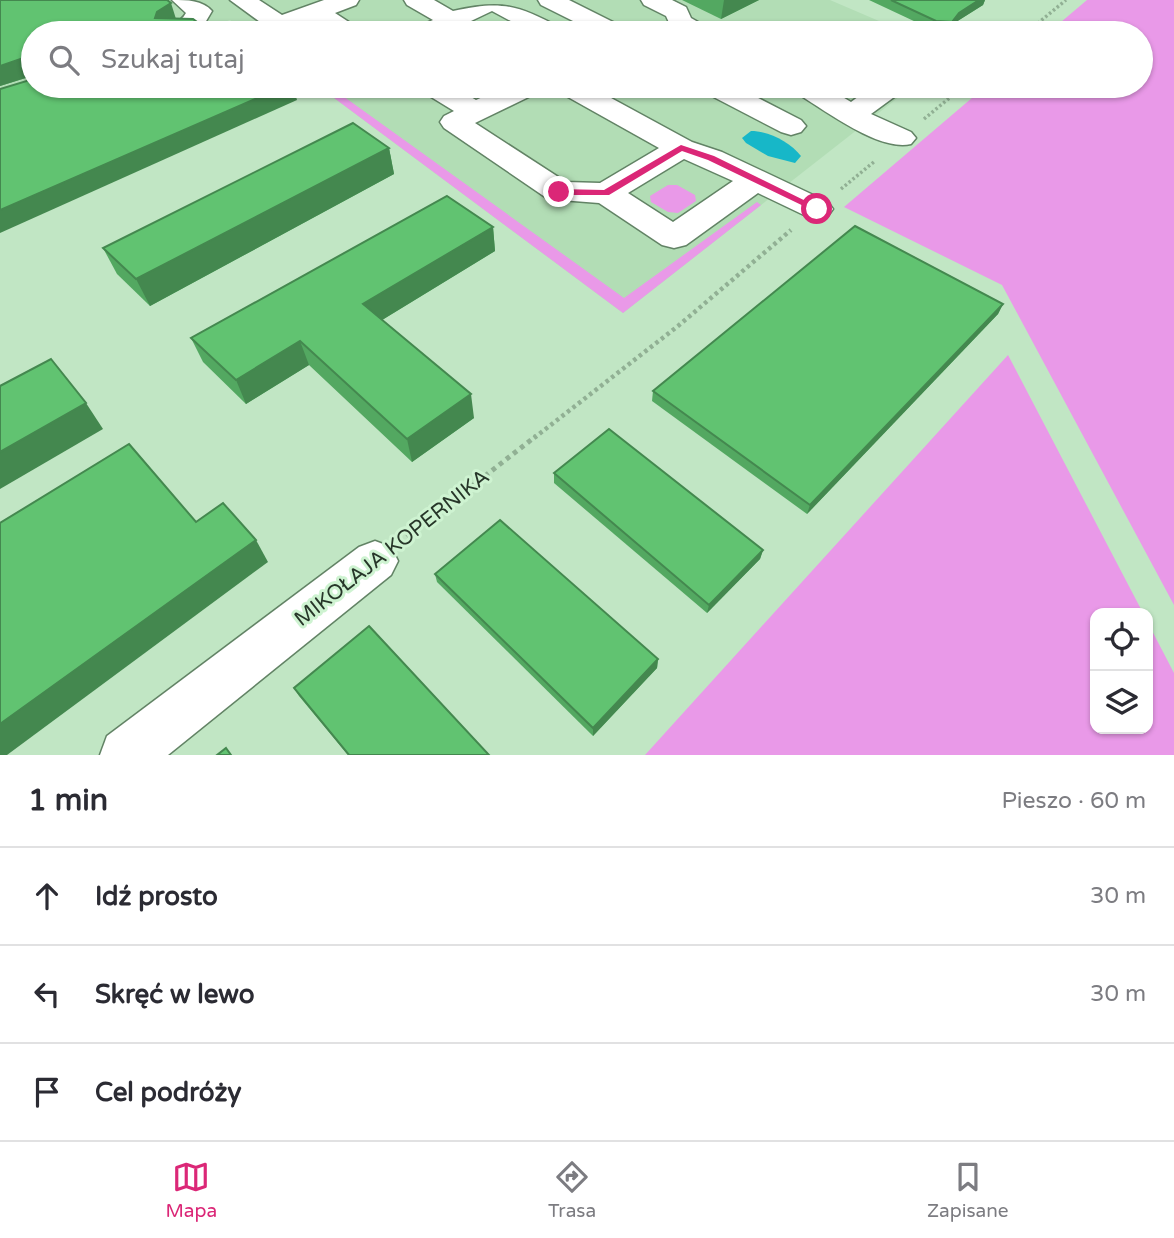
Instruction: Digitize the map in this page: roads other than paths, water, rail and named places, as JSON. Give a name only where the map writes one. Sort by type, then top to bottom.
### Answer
[{"type":"street","points":[[184,0],[200,11],[194,21]]},
{"type":"street","points":[[242,0],[274,21]]},
{"type":"street","points":[[291,21],[347,0]]},
{"type":"street","points":[[416,0],[453,20],[495,1],[531,21]]},
{"type":"street","points":[[550,0],[592,21]]},
{"type":"street","points":[[653,0],[677,12],[680,21]]},
{"type":"street","points":[[316,12],[330,21]]},
{"type":"street","points":[[452,98],[475,112]]},
{"type":"street","points":[[504,98],[454,122],[559,192],[606,193],[674,237],[756,179]]},
{"type":"street","points":[[597,98],[681,148],[711,158],[817,209]]},
{"type":"street","points":[[737,98],[791,126]]},
{"type":"street","points":[[826,98],[901,138]]},
{"type":"street","points":[[853,114],[875,98]]},
{"type":"street","points":[[606,193],[681,148]]},
{"type":"street","name":"MIKOŁAJA KOPERNIKA","points":[[126,755],[375,561]]},
{"type":"water","points":[[751,131],[779,138],[801,156],[795,163],[768,156],[742,138]]}]
